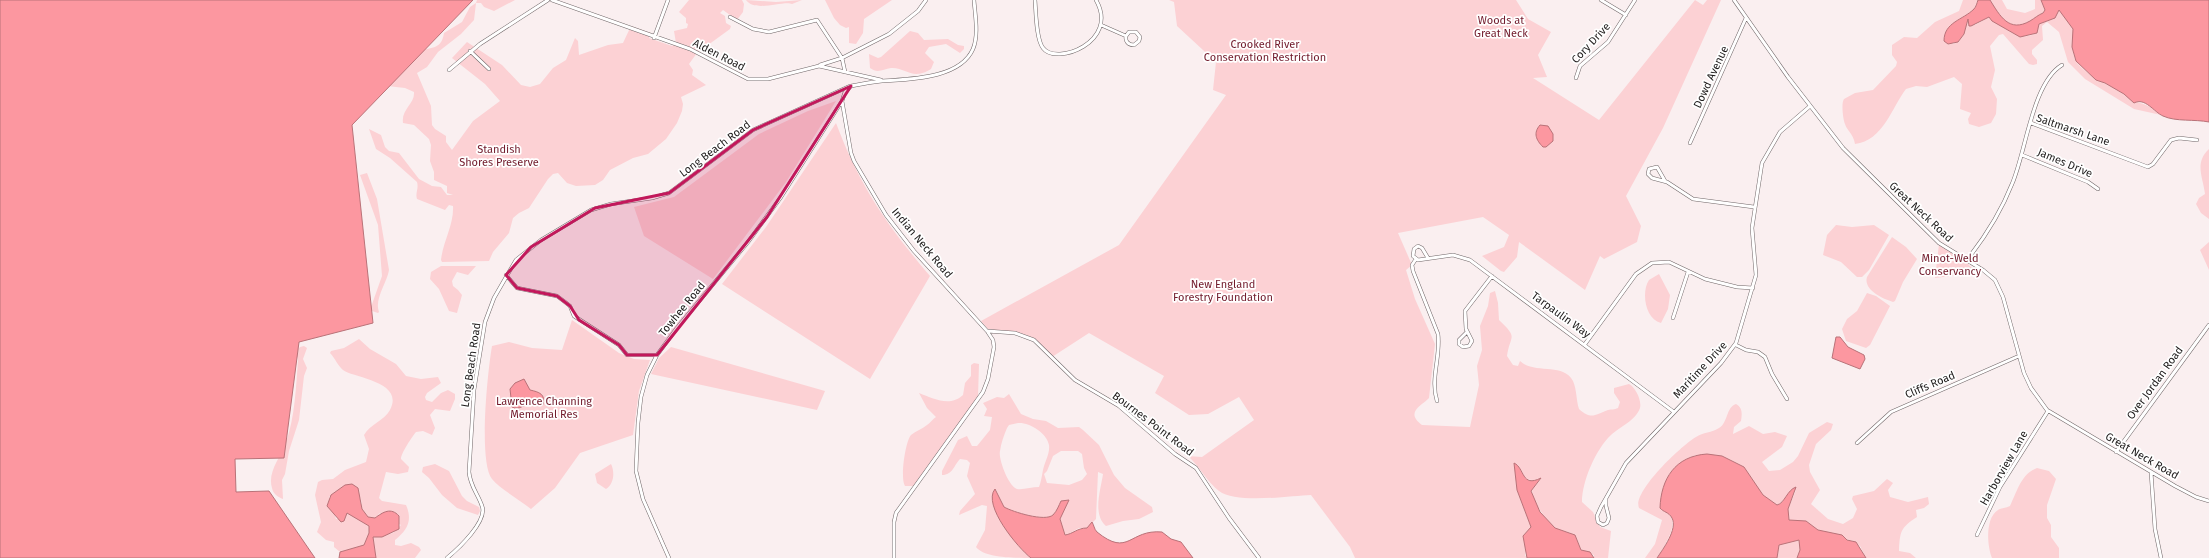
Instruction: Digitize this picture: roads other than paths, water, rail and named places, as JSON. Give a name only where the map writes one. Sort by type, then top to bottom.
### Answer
[{"type":"street","points":[[449,70],[470,52],[548,0]]},
{"type":"street","name":"Alden Road","points":[[552,0],[654,38],[694,51],[748,79],[768,79],[819,66],[883,81]]},
{"type":"street","points":[[654,38],[668,0]]},
{"type":"street","points":[[819,66],[842,58],[889,34],[918,11],[926,0]]},
{"type":"street","points":[[842,101],[845,92],[851,86],[883,81],[914,79],[943,73],[970,55],[976,36],[974,0]]},
{"type":"street","points":[[1035,0],[1040,44],[1048,52],[1064,53],[1080,50],[1091,41],[1101,25],[1101,13],[1096,0]]},
{"type":"street","points":[[1601,0],[1626,15]]},
{"type":"street","name":"Cory Drive","points":[[1576,78],[1580,66],[1608,42],[1635,0]]},
{"type":"street","name":"Great Neck Road","points":[[1734,0],[1810,106],[1843,148],[1939,243],[1989,274],[1999,287],[2019,356],[2031,388],[2048,411],[2116,452],[2196,497],[2209,500]]},
{"type":"street","points":[[730,17],[751,28],[769,32],[817,20],[842,58],[846,72]]},
{"type":"street","name":"Dowd Avenue","points":[[1690,143],[1746,18]]},
{"type":"street","points":[[1101,25],[1126,36]]},
{"type":"street","points":[[1131,31],[1136,32],[1140,37],[1139,41],[1134,45],[1129,44],[1126,40],[1126,36],[1131,31]]},
{"type":"street","points":[[470,52],[489,70]]},
{"type":"street","points":[[2031,123],[2036,104],[2051,75],[2062,65]]},
{"type":"street","name":"Long Beach Road","points":[[447,558],[475,530],[483,514],[483,506],[471,484],[469,476],[474,390],[487,315],[506,275],[516,260],[531,247],[587,212],[603,206],[652,198],[669,193],[754,130],[851,86]]},
{"type":"street","name":"Indian Neck Road","points":[[842,101],[851,153],[886,215],[914,251],[987,331],[994,346],[986,387],[962,424],[896,513],[894,522],[894,558]]},
{"type":"street","name":"Towhee Road","points":[[669,558],[643,499],[635,466],[636,435],[642,390],[648,370],[657,355],[764,221],[842,101]]},
{"type":"street","name":"Maritime Drive","points":[[1606,499],[1609,519],[1606,524],[1602,524],[1598,521],[1598,516],[1606,499],[1626,463],[1721,363],[1736,345],[1742,330],[1756,270],[1752,233],[1754,207],[1760,169],[1765,154],[1783,130],[1810,106]]},
{"type":"street","name":"Saltmarsh Lane","points":[[1967,260],[2002,208],[2022,155],[2031,123],[2149,167],[2154,164],[2171,140],[2179,138],[2197,140]]},
{"type":"street","name":"James Drive","points":[[2022,155],[2088,182],[2098,189]]},
{"type":"street","points":[[1665,181],[1658,167],[1653,166],[1648,169],[1648,174],[1652,178],[1665,181],[1693,199],[1754,207]]},
{"type":"street","points":[[1428,258],[1425,250],[1418,246],[1412,253],[1416,259],[1412,265],[1413,271],[1438,334],[1439,343],[1434,379],[1434,390],[1437,401]]},
{"type":"street","name":"Tarpaulin Way","points":[[1416,259],[1450,255],[1461,256],[1492,276],[1585,344],[1674,412]]},
{"type":"street","points":[[1585,344],[1636,274],[1646,266],[1655,262],[1669,262],[1708,280],[1753,288]]},
{"type":"street","points":[[1673,318],[1688,272]]},
{"type":"street","points":[[506,275],[517,288],[552,295],[565,302],[570,306],[574,316],[619,345],[627,355],[657,355]]},
{"type":"street","points":[[1467,332],[1459,340],[1460,344],[1464,347],[1469,346],[1472,341],[1465,323],[1465,312],[1492,276]]},
{"type":"street","name":"Over Jordan Road","points":[[2116,452],[2209,326]]},
{"type":"street","name":"Bournes Point Road","points":[[987,331],[1015,333],[1034,340],[1075,380],[1118,406],[1174,454],[1196,468],[1229,518],[1259,558]]},
{"type":"street","points":[[1736,345],[1746,350],[1758,352],[1765,357],[1772,374],[1787,399]]},
{"type":"street","name":"Cliffs Road","points":[[1857,444],[1891,412],[2019,356]]},
{"type":"street","name":"Harborview Lane","points":[[1977,534],[2000,487],[2048,411]]},
{"type":"street","points":[[2151,472],[2155,529],[2161,558]]},
{"type":"park label","name":"Woods at Great Neck","points":[[1501,26]]},
{"type":"park label","name":"Crooked River Conservation Restriction","points":[[1265,50]]},
{"type":"park label","name":"Standish Shores Preserve","points":[[499,155]]},
{"type":"park label","name":"Minot-Weld Conservancy","points":[[1950,264]]},
{"type":"park label","name":"New England Forestry Foundation","points":[[1223,290]]},
{"type":"park label","name":"Lawrence Channing Memorial Res","points":[[544,407]]}]
